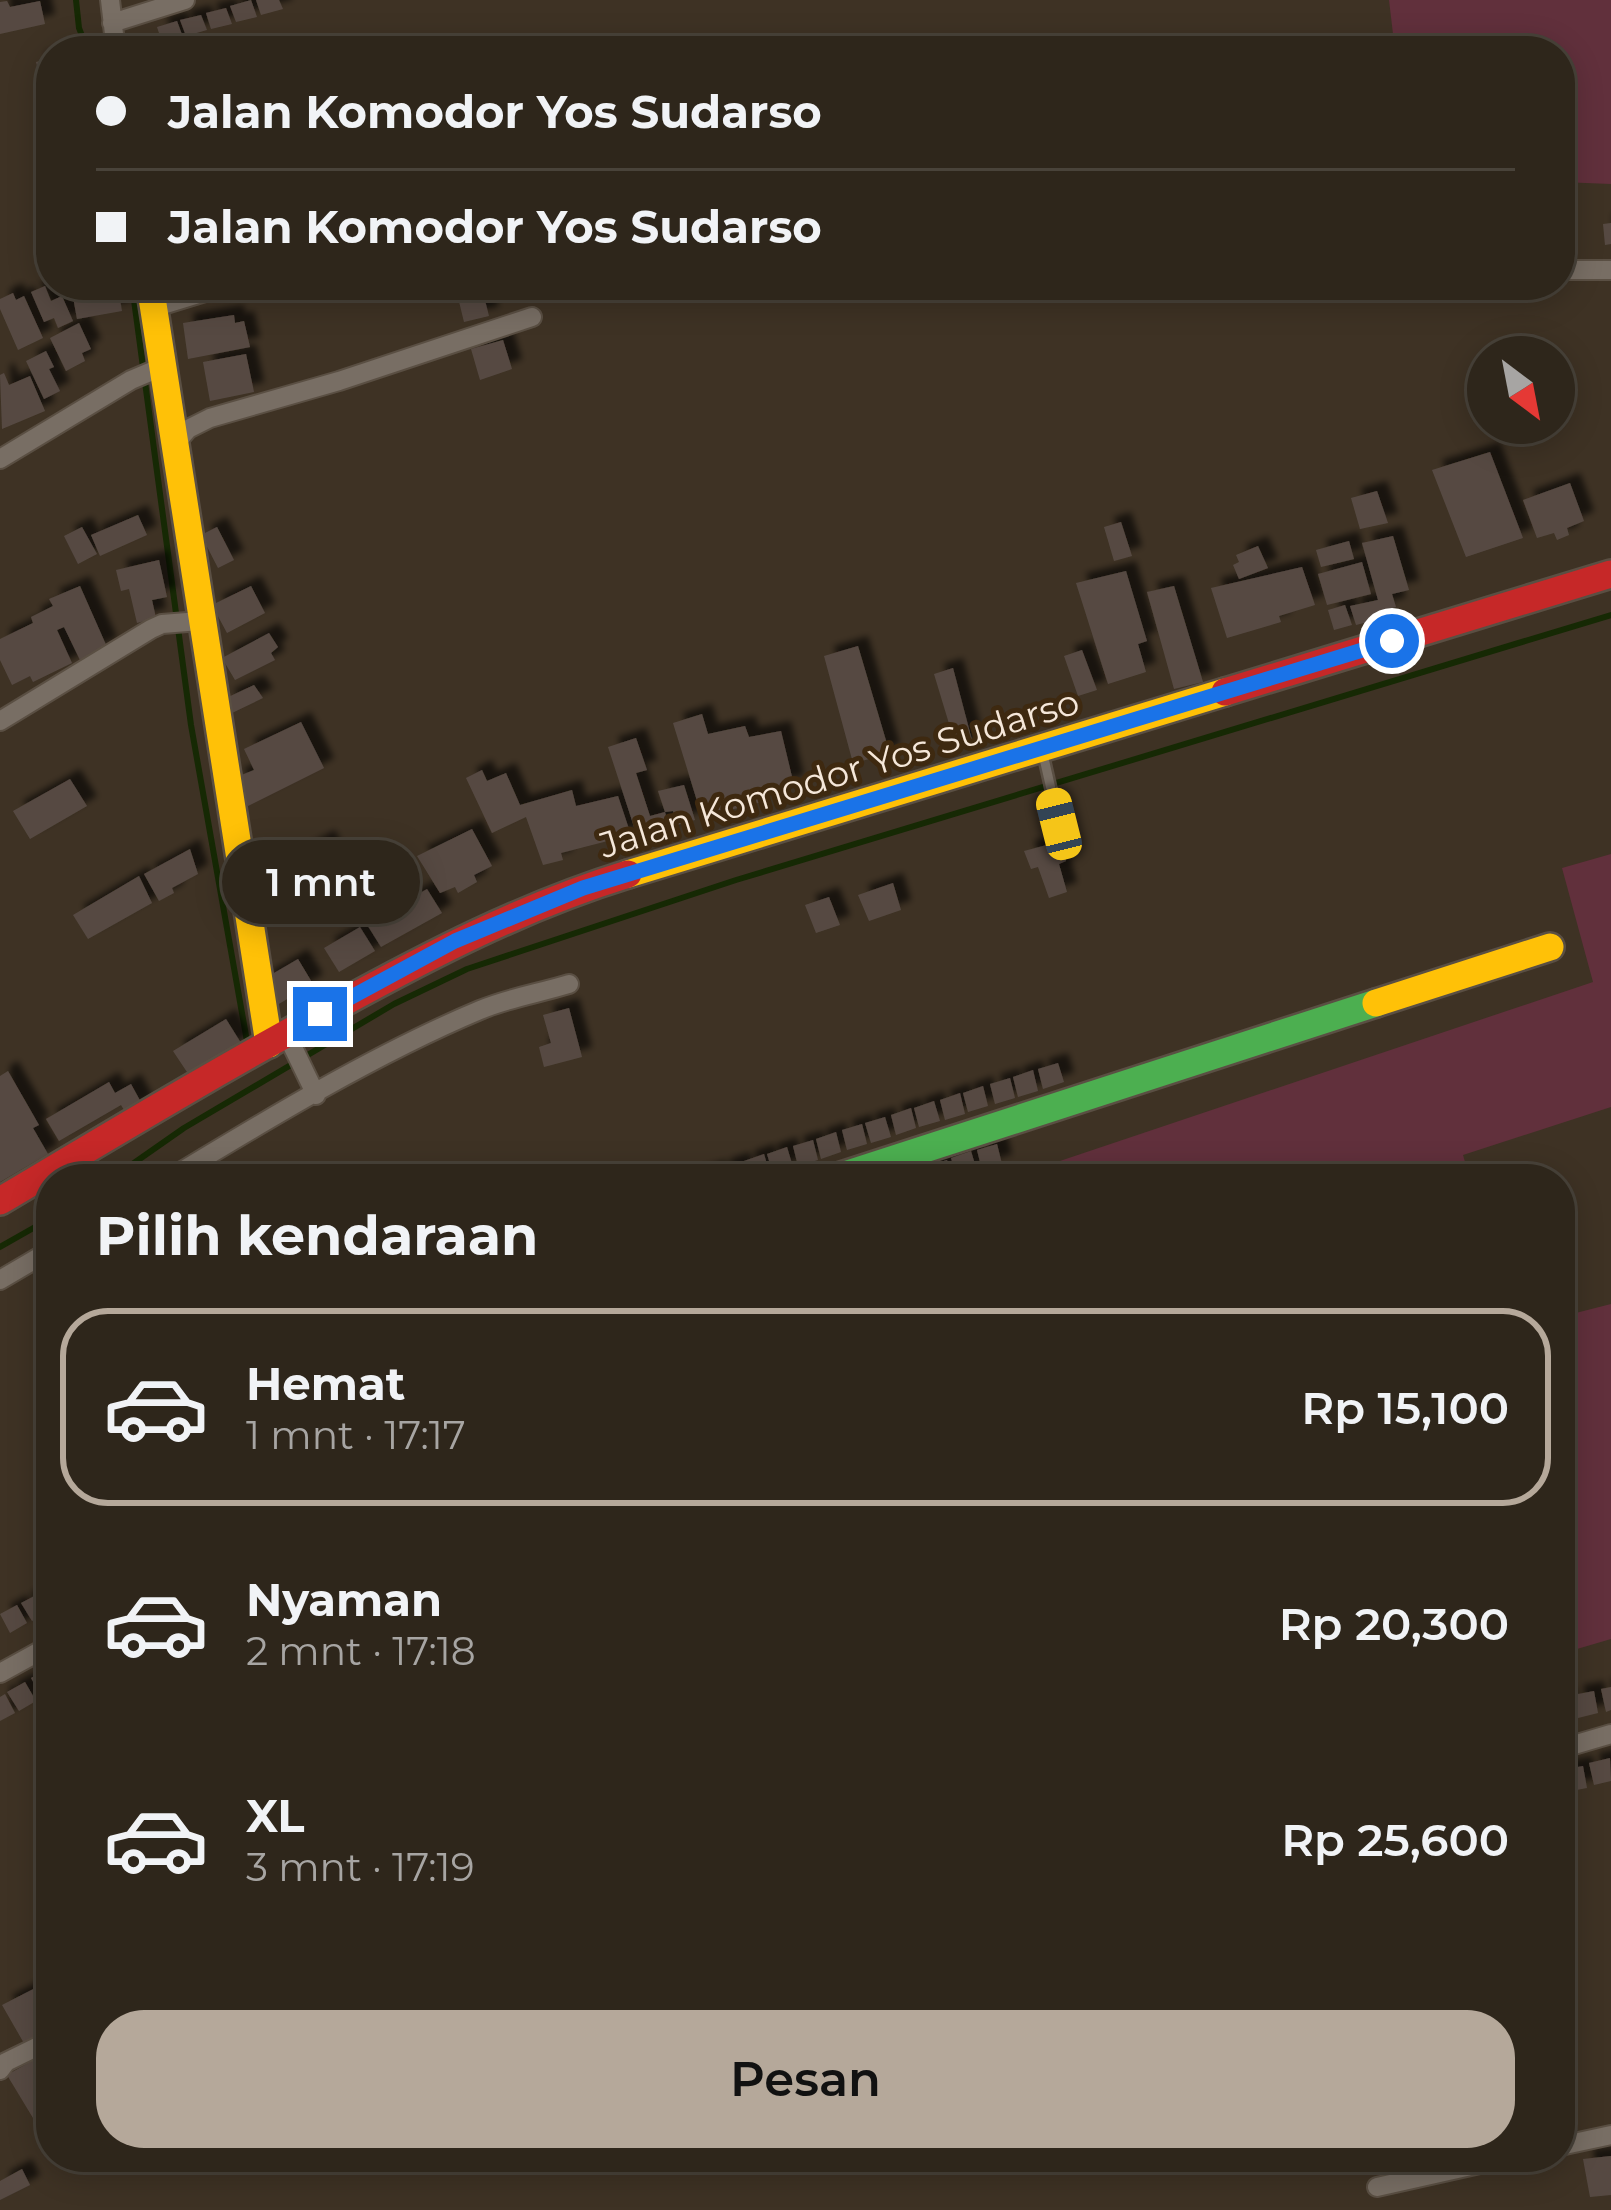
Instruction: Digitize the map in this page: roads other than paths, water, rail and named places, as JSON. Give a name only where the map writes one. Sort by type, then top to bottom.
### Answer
[{"type":"street","points":[[110,0],[114,36]]},
{"type":"street","points":[[112,23],[185,0]]},
{"type":"street","points":[[1575,271],[1611,270]]},
{"type":"street","points":[[152,300],[150,372],[174,445],[195,621],[268,1047],[313,1089]]},
{"type":"street","points":[[174,445],[188,429],[210,418],[532,317]]},
{"type":"street","points":[[0,459],[150,372]]},
{"type":"street","name":"Jalan Komodor Yos Sudarso","points":[[64,1164],[455,941],[583,888],[1044,760],[1611,574]]},
{"type":"street","points":[[0,721],[151,629],[195,621]]},
{"type":"street","points":[[878,1164],[1550,946]]},
{"type":"street","points":[[194,1164],[313,1089],[483,1009],[569,984]]},
{"type":"street","name":"Jalan Komodor Yos Sudarso","points":[[0,1201],[36,1180]]},
{"type":"street","points":[[0,1280],[36,1259]]},
{"type":"street","points":[[0,1672],[36,1653]]},
{"type":"street","points":[[1575,1745],[1611,1734]]},
{"type":"street","points":[[0,2070],[36,2047]]},
{"type":"street","points":[[1575,2142],[1611,2134]]},
{"type":"street","points":[[1377,2187],[1444,2172]]},
{"type":"lane","points":[[1044,760],[1059,824]]},
{"type":"waterway","points":[[76,0],[82,36]]},
{"type":"waterway","points":[[134,300],[191,725],[248,1047]]},
{"type":"waterway","points":[[132,1164],[184,1128],[394,1004],[467,969],[736,880],[1611,615]]},
{"type":"waterway","points":[[0,1247],[36,1227]]}]
